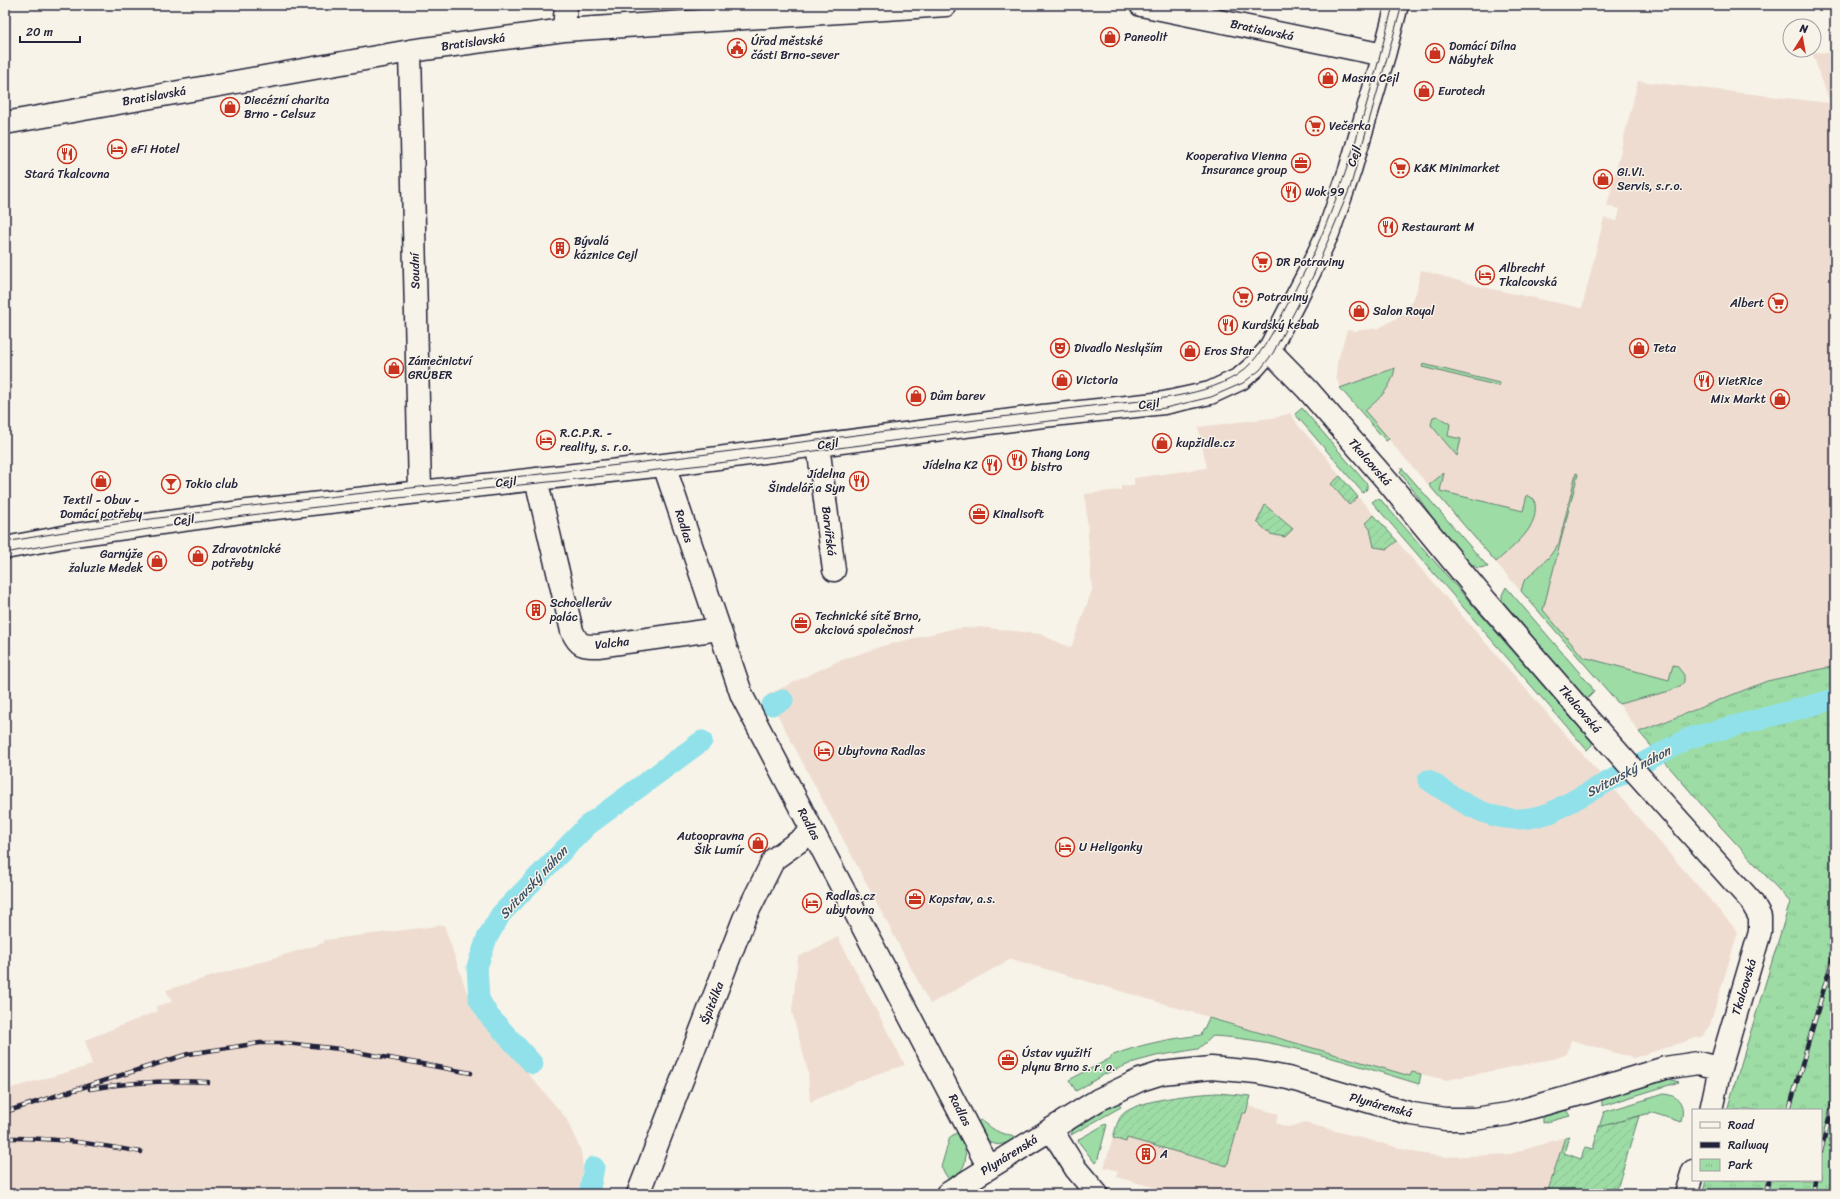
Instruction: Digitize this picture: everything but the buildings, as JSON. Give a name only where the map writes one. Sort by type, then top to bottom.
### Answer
[{"type":"street","points":[[564,30],[566,5]]},
{"type":"street","name":"Bratislavská","points":[[5,123],[410,51],[564,30],[946,5]]},
{"type":"street","name":"Bratislavská","points":[[1141,5],[1384,55]]},
{"type":"street","name":"Cejl","points":[[5,548],[74,535],[420,491],[664,464],[1035,417],[1164,403],[1210,392],[1240,379],[1254,367],[1269,350],[1309,273],[1328,233],[1350,170],[1397,5]]},
{"type":"street","name":"Soudní","points":[[410,51],[420,491]]},
{"type":"street","name":"Tkalcovská","points":[[1269,350],[1306,389],[1382,475],[1480,594],[1623,759],[1751,901],[1760,917],[1760,932],[1720,1068],[1711,1109]]},
{"type":"street","name":"Barvířská","points":[[818,445],[834,570]]},
{"type":"street","name":"Radlas","points":[[664,464],[742,696],[989,1168]]},
{"type":"street","name":"Valcha","points":[[536,479],[572,631],[577,641],[585,646],[598,646],[719,630]]},
{"type":"street","name":"Špitálka","points":[[638,1194],[744,920],[774,859],[812,832]]},
{"type":"street","name":"Plynárenská","points":[[947,1194],[1098,1100],[1140,1080],[1162,1073],[1210,1068],[1256,1072],[1281,1077],[1412,1114],[1452,1119],[1474,1119],[1508,1114],[1584,1093],[1665,1068],[1698,1063],[1720,1068]]},
{"type":"street","name":"Plynárenská","points":[[1051,1129],[1076,1169],[1097,1194]]},
{"type":"street","points":[[1686,1194],[1692,1174]]},
{"type":"shaded area","name":"Albert","points":[[1822,52],[1835,53],[1835,666],[1767,681],[1639,732],[1619,704],[1389,440],[1386,441],[1340,388],[1336,377],[1337,363],[1347,330],[1355,331],[1379,328],[1397,318],[1406,310],[1416,293],[1421,270],[1477,286],[1582,308],[1604,218],[1617,221],[1620,209],[1607,206],[1638,81],[1830,103],[1814,58],[1822,58]]},
{"type":"shaded area","points":[[1290,413],[1340,476],[1738,932],[1710,1025],[1703,1036],[1633,1058],[1571,1040],[1567,1054],[1557,1058],[1446,1080],[1412,1072],[1410,1076],[1011,959],[930,1004],[767,695],[836,662],[882,646],[952,629],[980,627],[1040,634],[1071,648],[1092,590],[1085,494],[1121,490],[1121,486],[1134,485],[1134,478],[1207,468],[1198,427],[1278,417]]},
{"type":"shaded area","points":[[444,925],[469,998],[489,1028],[566,1118],[581,1151],[583,1168],[578,1194],[5,1194],[5,1090],[92,1065],[85,1040],[158,1011],[156,1006],[172,1002],[166,990],[324,943],[324,940]]},
{"type":"shaded area","points":[[838,937],[905,1065],[871,1076],[810,1102],[808,1072],[792,1012],[798,957]]},
{"type":"shaded area","points":[[1249,1106],[1279,1114],[1276,1123],[1287,1127],[1306,1123],[1418,1153],[1445,1157],[1510,1154],[1565,1137],[1547,1194],[1178,1194],[1116,1177],[1118,1171],[1104,1167],[1113,1138],[1126,1142],[1127,1138],[1242,1112],[1247,1114]]},
{"type":"green space","points":[[1423,364],[1499,383],[1499,386],[1422,367]]},
{"type":"green space","points":[[1395,368],[1388,387],[1365,411],[1389,439],[1386,441],[1340,388]]},
{"type":"green space","points":[[1302,408],[1367,484],[1367,489],[1363,493],[1295,414]]},
{"type":"green space","points":[[1437,416],[1450,424],[1448,436],[1461,439],[1457,456],[1431,425],[1433,417]]},
{"type":"green space","points":[[1402,468],[1488,567],[1477,568],[1470,563],[1440,528],[1400,472]]},
{"type":"green space","points":[[1444,473],[1440,491],[1523,511],[1527,495],[1534,499],[1534,518],[1530,527],[1518,542],[1496,562],[1429,485]]},
{"type":"green space","points":[[1576,473],[1578,474],[1543,610],[1583,657],[1669,680],[1673,665],[1677,666],[1684,675],[1684,682],[1680,686],[1670,691],[1619,704],[1521,591],[1524,581],[1549,557],[1559,543]]},
{"type":"green space","points":[[1340,476],[1358,497],[1349,505],[1331,484]]},
{"type":"green space","points":[[1376,499],[1381,500],[1592,742],[1592,745],[1587,750],[1372,502]]},
{"type":"green space","points":[[1265,505],[1293,529],[1285,537],[1270,534],[1257,522]]},
{"type":"green space","points":[[1374,515],[1397,541],[1387,549],[1374,547],[1370,529],[1365,523]]},
{"type":"green space","points":[[1506,587],[1591,686],[1594,692],[1587,699],[1502,601],[1502,595]]},
{"type":"green space","points":[[1835,666],[1835,1186],[1832,1194],[1702,1194],[1706,1181],[1822,1181],[1822,1109],[1727,1109],[1790,902],[1720,826],[1639,732],[1767,681]]},
{"type":"green space","points":[[1209,1018],[1410,1076],[1412,1072],[1421,1074],[1419,1084],[1318,1054],[1266,1042],[1213,1036],[1198,1049],[1156,1056],[1134,1062],[1105,1074],[1076,1091],[1069,1080],[1111,1058],[1111,1056],[1133,1048],[1155,1042],[1201,1035]]},
{"type":"green space","points":[[1669,1079],[1679,1082],[1602,1106],[1602,1100],[1604,1098]]},
{"type":"green space","points":[[1218,1093],[1251,1096],[1246,1113],[1242,1113],[1227,1166],[1127,1138],[1126,1142],[1113,1138],[1120,1117],[1140,1105],[1167,1098]]},
{"type":"green space","points":[[1664,1094],[1674,1097],[1680,1103],[1682,1107],[1681,1122],[1650,1112],[1649,1114],[1599,1127],[1604,1112]]},
{"type":"green space","points":[[1118,1101],[1121,1107],[1071,1135],[1074,1127]]},
{"type":"green space","points":[[1566,1110],[1570,1116],[1543,1123],[1543,1116]]},
{"type":"green space","points":[[1639,1116],[1617,1189],[1613,1188],[1611,1194],[1547,1194],[1565,1137],[1569,1136],[1564,1153],[1581,1159],[1585,1147],[1593,1149],[1599,1127]]},
{"type":"green space","points":[[981,1120],[998,1132],[1012,1135],[1017,1138],[1002,1144],[992,1143],[985,1136],[977,1122]]},
{"type":"green space","points":[[1106,1124],[1107,1125],[1097,1162],[1095,1163],[1078,1141]]},
{"type":"green space","points":[[958,1132],[964,1146],[966,1159],[961,1170],[949,1180],[941,1167],[950,1137]]},
{"type":"waterway","name":"Svitavský náhon","points":[[1428,780],[1469,806],[1480,811],[1502,818],[1532,818],[1550,813],[1689,738],[1835,699]]},
{"type":"waterway","name":"Svitavský náhon","points":[[772,705],[783,700]]},
{"type":"waterway","name":"Svitavský náhon","points":[[533,1064],[489,1016],[479,999],[477,967],[487,938],[501,914],[588,825],[702,741]]},
{"type":"waterway","name":"Svitavský náhon","points":[[589,1194],[594,1167]]},
{"type":"tram line","points":[[5,542],[202,512],[686,457],[943,424],[1167,398],[1205,389],[1222,383],[1245,369],[1259,354],[1280,318],[1316,248],[1345,173],[1354,145],[1371,89],[1393,5]]},
{"type":"tram line","points":[[5,553],[84,539],[242,516],[771,457],[1034,423],[1165,408],[1211,397],[1243,383],[1260,370],[1273,353],[1314,274],[1350,188],[1402,5]]},
{"type":"railway","points":[[1789,1109],[1835,950]]},
{"type":"railway","points":[[5,1112],[188,1054],[260,1043],[286,1043],[340,1049],[471,1073]]},
{"type":"railway","points":[[90,1089],[149,1082],[208,1082]]},
{"type":"railway","points":[[1822,1147],[1835,1095]]},
{"type":"railway","points":[[5,1138],[73,1142],[141,1152]]},
{"type":"railway","points":[[1765,1194],[1769,1181]]},
{"type":"railway","points":[[1813,1194],[1815,1181]]},
{"type":"place","name":"Paneolit","points":[[1110,37]]},
{"type":"place","name":"Úřad městské části Brno-sever","points":[[737,48]]},
{"type":"place","name":"Domácí Dílna Nábytek","points":[[1435,53]]},
{"type":"place","name":"Masna Cejl","points":[[1328,78]]},
{"type":"place","name":"Eurotech","points":[[1424,91]]},
{"type":"place","name":"Diecézní charita Brno - Celsuz","points":[[230,107]]},
{"type":"place","name":"Večerka","points":[[1315,126]]},
{"type":"place","name":"eFi Hotel","points":[[117,149]]},
{"type":"place","name":"Stará Tkalcovna","points":[[67,154]]},
{"type":"place","name":"Kooperativa Vienna Insurance group","points":[[1301,163]]},
{"type":"place","name":"K&K Minimarket","points":[[1400,168]]},
{"type":"place","name":"Gi.Vi. Servis, s.r.o.","points":[[1603,179]]},
{"type":"place","name":"Wok 99","points":[[1291,192]]},
{"type":"place","name":"Restaurant M","points":[[1388,227]]},
{"type":"place","name":"Bývalá káznice Cejl","points":[[560,248]]},
{"type":"place","name":"DR Potraviny","points":[[1262,262]]},
{"type":"place","name":"Albrecht Tkalcovská","points":[[1485,275]]},
{"type":"place","name":"Potraviny","points":[[1243,297]]},
{"type":"place","name":"Albert","points":[[1778,303]]},
{"type":"place","name":"Salon Royal","points":[[1359,311]]},
{"type":"place","name":"Kurdský kebab","points":[[1228,325]]},
{"type":"place","name":"Divadlo Neslyším","points":[[1060,348]]},
{"type":"place","name":"Teta","points":[[1639,348]]},
{"type":"place","name":"Eros Star","points":[[1190,351]]},
{"type":"place","name":"Zámečnictví GRUBER","points":[[394,368]]},
{"type":"place","name":"Victoria","points":[[1062,380]]},
{"type":"place","name":"VietRice","points":[[1704,381]]},
{"type":"place","name":"Dům barev","points":[[916,396]]},
{"type":"place","name":"Mix Markt","points":[[1780,399]]},
{"type":"place","name":"R.C.P.R. - reality, s. r.o.","points":[[546,440]]},
{"type":"place","name":"kupžidle.cz","points":[[1162,443]]},
{"type":"place","name":"Thang Long bistro","points":[[1017,460]]},
{"type":"place","name":"Jídelna K2","points":[[992,465]]},
{"type":"place","name":"Textil - Obuv - Domácí potřeby","points":[[101,481]]},
{"type":"place","name":"Jídelna Šindelář a Syn","points":[[859,481]]},
{"type":"place","name":"Tokio club","points":[[171,484]]},
{"type":"place","name":"Kinalisoft","points":[[979,514]]},
{"type":"place","name":"Zdravotnické potřeby","points":[[198,556]]},
{"type":"place","name":"Garnýže žaluzie Medek","points":[[157,561]]},
{"type":"place","name":"Schoellerův palác","points":[[536,610]]},
{"type":"place","name":"Technické sítě Brno, akciová společnost","points":[[801,623]]},
{"type":"place","name":"Ubytovna Radlas","points":[[824,751]]},
{"type":"place","name":"Autoopravna Šik Lumír","points":[[758,843]]},
{"type":"place","name":"U Heligonky","points":[[1065,847]]},
{"type":"place","name":"Kopstav, a.s.","points":[[915,899]]},
{"type":"place","name":"Radlas.cz ubytovna","points":[[812,903]]},
{"type":"place","name":"Ústav využití plynu Brno s. r. o.","points":[[1008,1060]]},
{"type":"place","name":"A","points":[[1146,1154]]}]
